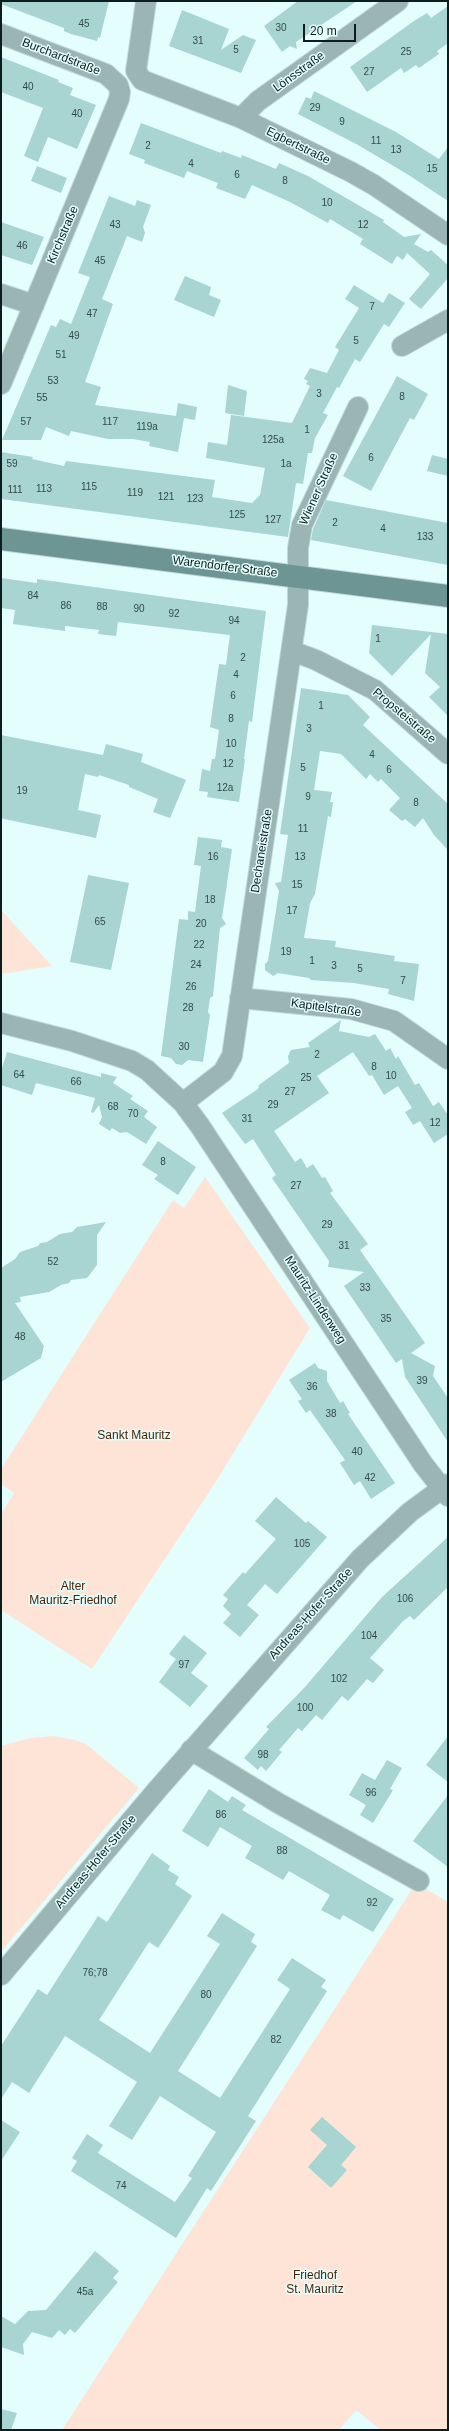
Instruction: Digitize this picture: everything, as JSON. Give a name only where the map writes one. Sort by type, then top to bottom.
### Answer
[{"type":"main road","name":"Warendorfer Straße","points":[[1,539],[448,596]]},
{"type":"street","name":"Egbertstraße","points":[[146,1],[137,65],[138,76],[149,83],[241,118],[374,184],[448,235]]},
{"type":"street","name":"Lönsstraße","points":[[241,118],[258,101],[398,1]]},
{"type":"street","name":"Burchardstraße","points":[[1,34],[106,74],[118,85]]},
{"type":"street","name":"Kirchstraße","points":[[1,384],[119,99],[118,85]]},
{"type":"street","points":[[1,294],[34,305]]},
{"type":"street","points":[[402,346],[448,320]]},
{"type":"street","name":"Wiener Straße","points":[[299,577],[298,548],[302,525],[358,406]]},
{"type":"street","name":"Dechaneistraße","points":[[183,1103],[223,1072],[232,1056],[292,651],[298,605],[299,577]]},
{"type":"street","name":"Propsteistraße","points":[[292,651],[316,660],[375,690],[448,754]]},
{"type":"street","name":"Kapitelstraße","points":[[240,998],[351,1009],[394,1021],[416,1034],[448,1059]]},
{"type":"street","name":"Mauritz-Lindenweg","points":[[1,1023],[72,1041],[132,1060],[147,1070],[183,1103],[446,1489]]},
{"type":"street","name":"Andreas-Hofer-Straße","points":[[1,1975],[191,1750],[360,1559],[390,1530],[446,1489]]},
{"type":"street","points":[[191,1750],[278,1803],[419,1881]]},
{"type":"green space","points":[[1,910],[52,966],[1,974]]},
{"type":"green space","name":"Sankt Mauritz","points":[[205,1177],[310,1328],[215,1483],[92,1669],[1,1610],[1,1514],[14,1493],[1,1484],[1,1469],[173,1200],[184,1208]]},
{"type":"green space","points":[[53,1736],[75,1740],[86,1744],[139,1788],[1,1952],[1,1746],[30,1738]]},
{"type":"green space","name":"Friedhof St. Mauritz","points":[[416,1883],[448,1902],[448,2430],[381,2430],[356,2410],[339,2430],[62,2430]]},
{"type":"building","points":[[1,1],[109,1],[100,38],[98,37],[97,41],[71,34],[64,31],[64,28],[1,4]]},
{"type":"building","points":[[298,1],[357,1],[296,42],[297,49],[290,46],[282,52],[264,26]]},
{"type":"building","points":[[448,6],[448,43],[437,51],[439,54],[419,68],[416,65],[404,73],[401,68],[367,92],[350,67],[414,21],[427,13],[431,18]]},
{"type":"building","points":[[182,10],[229,29],[221,50],[243,35],[256,40],[241,73],[169,46]]},
{"type":"building","points":[[1,57],[59,80],[58,82],[73,88],[70,95],[96,105],[77,149],[48,137],[38,162],[24,156],[43,108],[1,92]]},
{"type":"building","points":[[314,91],[396,132],[439,159],[448,147],[448,201],[407,174],[358,145],[298,114],[306,97],[311,99]]},
{"type":"building","points":[[141,123],[221,153],[222,151],[241,158],[242,155],[276,169],[279,163],[308,176],[384,220],[383,222],[404,237],[421,234],[414,244],[428,252],[431,250],[448,265],[448,278],[421,309],[409,299],[430,274],[407,253],[403,260],[397,256],[392,264],[360,244],[363,239],[330,219],[328,223],[290,202],[252,185],[245,199],[216,188],[218,183],[187,171],[184,178],[144,163],[145,160],[129,154]]},
{"type":"building","points":[[37,166],[67,178],[61,193],[31,181]]},
{"type":"building","points":[[109,196],[135,206],[137,200],[151,205],[143,227],[145,233],[142,242],[127,236],[102,299],[113,304],[85,382],[101,387],[95,405],[176,416],[178,403],[197,407],[195,420],[184,418],[178,452],[149,446],[150,442],[133,439],[108,439],[71,431],[69,436],[46,427],[41,440],[2,440],[51,325],[56,327],[60,319],[71,324],[90,277],[78,273]]},
{"type":"building","points":[[1,222],[44,237],[32,265],[1,255]]},
{"type":"building","points":[[185,276],[211,287],[209,295],[221,300],[214,317],[174,300]]},
{"type":"building","points":[[354,285],[383,303],[389,293],[405,303],[389,327],[384,324],[360,362],[355,359],[339,388],[337,387],[323,413],[328,415],[315,438],[312,453],[308,453],[303,484],[296,483],[288,537],[1,499],[1,452],[33,457],[32,459],[64,466],[66,461],[215,480],[212,497],[252,503],[260,495],[265,468],[206,458],[208,442],[227,445],[231,415],[292,423],[310,386],[306,384],[308,381],[304,379],[310,368],[327,373],[339,350],[335,347],[359,308],[345,299]]},
{"type":"building","points":[[397,376],[428,394],[414,420],[410,418],[371,491],[343,476]]},
{"type":"building","points":[[228,385],[247,391],[244,416],[225,413]]},
{"type":"building","points":[[432,455],[448,459],[448,476],[427,471]]},
{"type":"building","points":[[326,500],[448,523],[448,565],[311,540],[313,529]]},
{"type":"building","points":[[1,578],[37,583],[37,579],[266,611],[252,722],[249,721],[239,802],[207,797],[208,792],[199,791],[202,769],[210,771],[212,759],[215,759],[219,730],[210,727],[219,664],[226,665],[230,635],[118,622],[116,636],[98,634],[99,630],[65,626],[65,631],[13,624],[15,610],[1,608]]},
{"type":"building","points":[[372,625],[448,634],[448,716],[429,697],[440,687],[425,673],[431,634],[392,676],[369,653]]},
{"type":"building","points":[[301,688],[348,695],[370,717],[363,725],[448,804],[448,850],[434,835],[423,818],[415,827],[405,819],[402,821],[389,810],[400,798],[381,779],[378,782],[370,774],[366,779],[341,754],[320,751],[314,790],[332,792],[330,802],[333,802],[331,817],[328,816],[315,894],[310,903],[304,938],[336,941],[335,947],[395,956],[394,961],[419,964],[414,1001],[388,994],[389,989],[354,983],[311,980],[309,978],[278,973],[273,976],[265,970],[265,964],[268,961],[279,891],[275,883],[281,882],[288,835],[280,834]]},
{"type":"building","points":[[1,735],[103,755],[106,744],[143,754],[141,762],[186,780],[170,818],[153,812],[158,799],[129,787],[129,785],[99,775],[98,777],[85,774],[78,810],[101,815],[96,838],[4,819],[1,818]]},
{"type":"building","points":[[198,837],[222,840],[221,847],[232,849],[222,918],[226,924],[220,928],[213,996],[210,998],[208,1012],[210,1015],[203,1062],[188,1060],[182,1065],[176,1064],[171,1058],[161,1056],[179,919],[188,920],[188,911],[195,912],[201,866],[194,865]]},
{"type":"building","points":[[88,875],[129,883],[111,970],[70,962]]},
{"type":"building","points":[[341,1020],[339,1031],[369,1037],[375,1034],[386,1051],[390,1048],[396,1059],[398,1056],[415,1085],[419,1083],[433,1106],[439,1102],[448,1115],[448,1134],[434,1143],[420,1121],[413,1125],[405,1112],[412,1108],[398,1086],[384,1095],[372,1075],[369,1076],[353,1052],[317,1076],[329,1093],[274,1131],[295,1162],[301,1158],[307,1168],[313,1164],[322,1178],[325,1177],[333,1191],[330,1193],[368,1244],[360,1250],[425,1343],[411,1353],[435,1366],[433,1376],[448,1398],[448,1442],[405,1377],[402,1359],[396,1363],[344,1286],[364,1272],[328,1267],[329,1261],[272,1178],[276,1175],[253,1139],[245,1144],[222,1113],[258,1089],[259,1085],[289,1063],[288,1056],[291,1050],[310,1047],[308,1043]]},
{"type":"building","points":[[7,1052],[101,1077],[101,1073],[117,1077],[113,1083],[133,1096],[130,1099],[148,1111],[144,1117],[157,1127],[146,1144],[127,1132],[120,1133],[112,1128],[110,1131],[99,1124],[102,1117],[99,1105],[93,1113],[91,1112],[95,1098],[36,1083],[32,1095],[1,1085],[1,1071]]},
{"type":"building","points":[[158,1141],[196,1167],[178,1195],[154,1179],[158,1175],[142,1165]]},
{"type":"building","points":[[106,1222],[97,1235],[97,1265],[87,1278],[71,1280],[69,1283],[61,1285],[49,1292],[20,1297],[21,1302],[15,1303],[44,1346],[41,1358],[1,1382],[1,1268],[15,1259],[20,1252],[38,1246],[40,1243],[47,1242],[60,1234],[72,1232],[77,1227]]},
{"type":"building","points":[[315,1363],[318,1368],[327,1371],[327,1381],[340,1403],[343,1401],[350,1413],[348,1414],[395,1483],[371,1499],[360,1481],[354,1485],[340,1463],[345,1460],[310,1410],[306,1413],[298,1401],[302,1399],[289,1380]]},
{"type":"building","points":[[276,1497],[306,1523],[308,1521],[327,1537],[277,1594],[265,1584],[247,1605],[259,1615],[240,1637],[223,1623],[231,1614],[223,1606],[228,1599],[223,1595],[243,1572],[245,1574],[276,1539],[255,1521]]},
{"type":"building","points":[[448,1537],[448,1587],[414,1620],[410,1616],[403,1621],[370,1658],[384,1670],[373,1683],[367,1679],[348,1701],[342,1696],[322,1720],[316,1715],[302,1731],[298,1728],[279,1750],[282,1752],[266,1771],[261,1766],[258,1770],[244,1758],[269,1729],[266,1727],[305,1687],[382,1597]]},
{"type":"building","points":[[184,1635],[207,1653],[191,1673],[208,1686],[190,1707],[159,1682],[176,1659],[169,1654]]},
{"type":"building","points":[[448,1736],[448,1782],[426,1765]]},
{"type":"building","points":[[387,1760],[402,1768],[390,1789],[393,1790],[373,1823],[360,1815],[366,1805],[349,1795],[362,1773],[375,1780]]},
{"type":"building","points":[[209,1789],[228,1802],[232,1796],[246,1805],[242,1810],[394,1899],[373,1932],[343,1915],[340,1920],[321,1910],[330,1895],[289,1871],[283,1880],[245,1858],[252,1846],[220,1827],[208,1847],[182,1831]]},
{"type":"building","points":[[448,1795],[448,1867],[413,1841]]},
{"type":"building","points":[[152,1853],[170,1866],[168,1870],[179,1877],[175,1884],[192,1896],[158,1948],[149,1942],[99,2020],[150,2053],[220,1944],[207,1936],[222,1913],[255,1934],[251,1942],[257,1946],[178,2071],[220,2098],[290,1989],[277,1980],[292,1958],[326,1980],[321,1987],[327,1991],[248,2116],[256,2121],[211,2191],[207,2188],[176,2238],[71,2171],[77,2161],[72,2158],[87,2134],[103,2145],[98,2153],[175,2202],[192,2178],[188,2176],[216,2132],[160,2096],[132,2140],[109,2126],[137,2082],[65,2036],[29,2093],[12,2082],[1,2099],[1,2046],[38,1989],[47,1995],[98,1916],[107,1922]]},
{"type":"building","points":[[322,2117],[356,2147],[341,2165],[347,2170],[331,2188],[308,2167],[327,2145],[310,2130]]},
{"type":"building","points":[[1,2120],[20,2132],[1,2161]]},
{"type":"building","points":[[95,2251],[119,2271],[113,2278],[118,2282],[75,2333],[70,2329],[65,2335],[59,2330],[52,2338],[32,2332],[23,2344],[24,2355],[1,2347],[1,2316],[15,2324],[28,2311],[46,2310]]},
{"type":"building","points":[[1,2409],[17,2413],[11,2430],[1,2430]]},
{"type":"park label","name":"Alter Mauritz-Friedhof","points":[[73,1594]]}]
